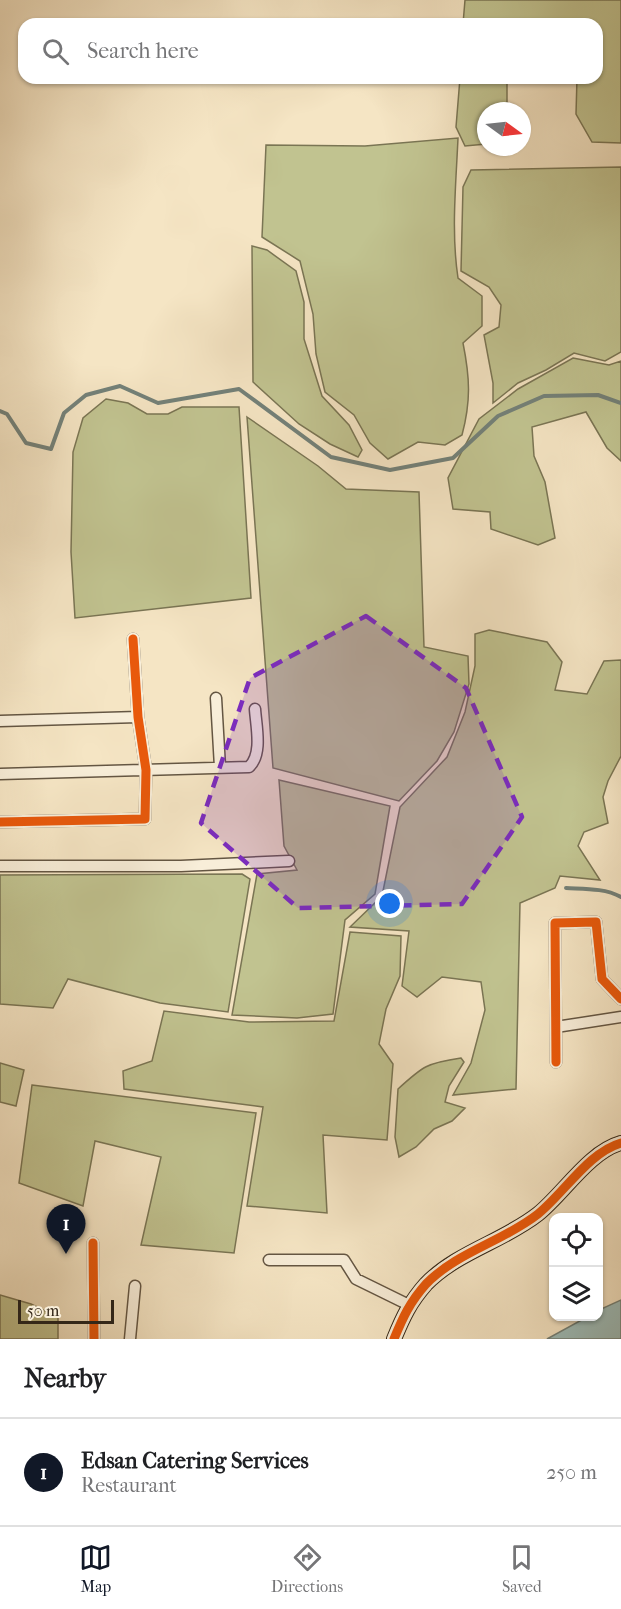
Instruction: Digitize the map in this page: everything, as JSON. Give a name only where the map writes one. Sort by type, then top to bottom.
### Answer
[{"type":"street","points":[[0,822],[145,819],[146,770],[138,717],[133,639]]},
{"type":"street","points":[[216,698],[220,767]]},
{"type":"street","points":[[0,774],[249,766],[255,761],[257,750],[255,710]]},
{"type":"street","points":[[0,721],[138,717]]},
{"type":"street","points":[[0,866],[182,866],[289,861]]},
{"type":"street","points":[[556,1062],[555,923],[596,922],[602,978],[621,999]]},
{"type":"street","points":[[556,1027],[621,1017]]},
{"type":"street","points":[[394,1339],[409,1305],[427,1283],[445,1268],[538,1215],[597,1156],[621,1143]]},
{"type":"street","points":[[93,1243],[94,1339]]},
{"type":"street","points":[[268,1260],[344,1260],[356,1279],[409,1305]]},
{"type":"street","points":[[130,1339],[135,1287]]},
{"type":"highlighted area","points":[[366,616],[466,688],[522,817],[462,904],[298,908],[201,823],[250,678]]},
{"type":"green space","points":[[465,0],[621,0],[621,143],[592,142],[576,114],[577,84],[603,84],[603,18],[464,18]]},
{"type":"green space","points":[[460,84],[507,84],[507,102],[477,102],[477,145],[465,146],[456,127]]},
{"type":"green space","points":[[458,138],[454,226],[458,278],[482,296],[482,326],[463,343],[469,389],[465,423],[462,435],[445,445],[418,442],[388,459],[370,443],[354,415],[325,392],[316,354],[313,314],[300,261],[262,237],[266,145],[365,146]]},
{"type":"green space","points":[[621,167],[621,352],[605,361],[574,353],[518,383],[493,403],[493,383],[484,335],[499,327],[501,305],[489,287],[461,271],[463,187],[471,170]]},
{"type":"green space","points":[[252,246],[267,250],[296,271],[304,302],[304,339],[322,396],[349,425],[362,450],[358,457],[330,444],[299,424],[253,382]]},
{"type":"green space","points":[[573,358],[609,365],[621,361],[621,461],[607,448],[586,412],[532,427],[534,456],[545,482],[555,538],[538,545],[491,529],[490,512],[453,509],[448,478],[479,419],[518,389]]},
{"type":"green space","points":[[106,399],[128,403],[147,414],[168,414],[182,407],[239,407],[251,598],[75,618],[71,552],[73,452],[83,418]]},
{"type":"green space","points":[[247,417],[318,466],[346,489],[419,492],[424,647],[468,656],[469,684],[454,732],[437,761],[399,801],[273,768]]},
{"type":"green space","points":[[489,630],[547,642],[562,662],[555,690],[587,694],[604,661],[621,660],[621,756],[608,781],[603,797],[608,823],[584,832],[578,846],[600,880],[560,876],[555,888],[520,903],[516,1089],[453,1095],[471,1063],[485,1010],[481,982],[442,977],[417,997],[402,986],[409,931],[350,927],[382,896],[400,807],[447,757],[465,712],[475,666],[475,634]]},
{"type":"green space","points":[[279,780],[390,806],[375,894],[345,920],[333,1014],[297,1018],[232,1015],[257,874],[297,870],[284,846]]},
{"type":"green space","points":[[242,874],[250,879],[228,1012],[160,1003],[68,979],[53,1008],[0,1004],[0,875]]},
{"type":"green space","points":[[350,932],[401,936],[400,976],[386,1009],[379,1044],[393,1064],[387,1140],[323,1135],[327,1213],[247,1206],[263,1107],[124,1089],[123,1071],[152,1061],[164,1011],[249,1022],[334,1021]]},
{"type":"green space","points":[[461,1058],[464,1062],[449,1086],[445,1102],[465,1108],[452,1121],[434,1129],[416,1147],[399,1157],[395,1137],[398,1089],[426,1067]]},
{"type":"green space","points":[[0,1063],[24,1070],[16,1106],[0,1102]]},
{"type":"green space","points":[[32,1085],[256,1113],[234,1253],[141,1245],[161,1157],[95,1141],[83,1206],[19,1183]]},
{"type":"green space","points":[[0,1295],[31,1304],[58,1317],[58,1339],[0,1339]]},
{"type":"water","points":[[621,1300],[621,1339],[547,1339],[580,1321],[603,1321],[603,1308]]},
{"type":"waterway","points":[[0,411],[7,414],[26,443],[51,449],[64,413],[86,395],[120,386],[158,403],[239,389],[331,457],[390,470],[453,458],[498,416],[544,396],[598,395],[621,403]]},
{"type":"waterway","points":[[566,888],[601,890],[621,897]]},
{"type":"cycle path","points":[[0,822],[145,819],[146,770],[138,717],[133,639]]},
{"type":"cycle path","points":[[556,1062],[555,923],[596,922],[602,979],[621,999]]},
{"type":"cycle path","points":[[394,1339],[416,1297],[438,1273],[538,1214],[598,1155],[621,1143]]},
{"type":"cycle path","points":[[93,1243],[94,1339]]},
{"type":"place","name":"Edsan Catering Services","points":[[66,1254]]}]
